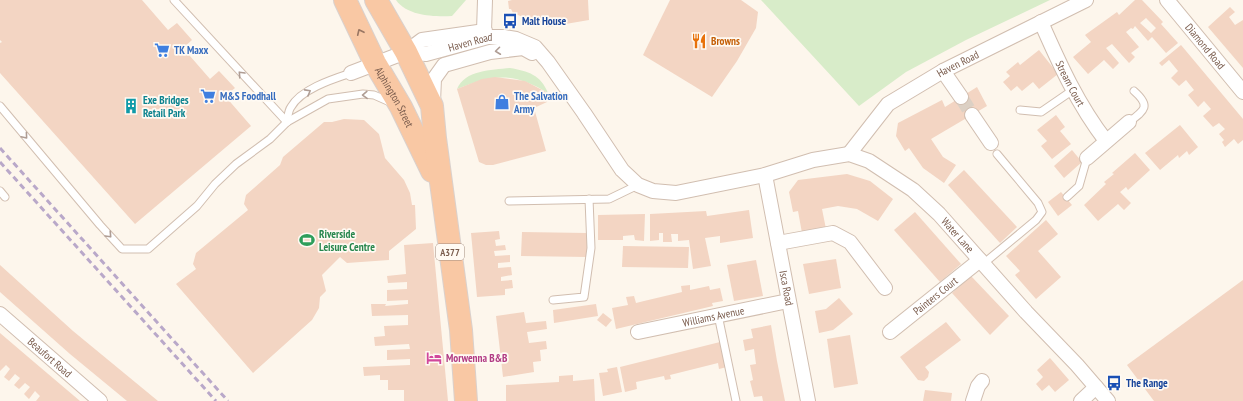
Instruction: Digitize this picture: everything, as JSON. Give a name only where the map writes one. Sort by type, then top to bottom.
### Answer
[{"type":"highway","name":"Alphington Street","points":[[345,0],[375,63],[401,107],[443,194]]},
{"type":"highway","name":"Alphington Street","points":[[381,8],[414,46],[432,106],[461,330],[466,401]]},
{"type":"street","points":[[484,30],[485,0]]},
{"type":"street","name":"Haven Road","points":[[849,154],[888,104],[944,70],[1086,0]]},
{"type":"street","name":"Diamond Road","points":[[1167,0],[1243,92]]},
{"type":"street","name":"Stream Court","points":[[1041,22],[1073,90],[1094,125],[1106,140]]},
{"type":"street","name":"Haven Road","points":[[414,46],[484,30],[535,35],[548,62]]},
{"type":"street","name":"Haven Road","points":[[414,46],[426,54],[488,37],[504,37],[516,39],[535,47],[548,62],[622,170],[638,185],[653,191],[676,193],[765,175]]},
{"type":"street","points":[[351,73],[414,46]]},
{"type":"street","name":"Haven Road","points":[[432,106],[434,79],[444,65],[490,52],[523,48],[548,62]]},
{"type":"street","points":[[944,70],[961,97]]},
{"type":"street","points":[[972,115],[994,149]]},
{"type":"street","points":[[1086,158],[1129,122]]},
{"type":"street","points":[[765,175],[813,160],[849,154]]},
{"type":"street","name":"Water Lane","points":[[849,154],[884,170],[913,190],[939,214],[1108,401]]},
{"type":"street","name":"Isca Road","points":[[765,175],[808,401]]},
{"type":"street","points":[[778,243],[833,233],[850,242],[885,288]]},
{"type":"street","name":"Painters Court","points":[[890,332],[981,262]]},
{"type":"street","name":"Williams Avenue","points":[[638,332],[788,301]]},
{"type":"street","name":"Beaufort Road","points":[[0,314],[100,401]]},
{"type":"street","points":[[973,401],[978,386],[982,381]]},
{"type":"street","points":[[1081,401],[1096,387]]},
{"type":"lane","points":[[174,0],[287,122]]},
{"type":"lane","points":[[287,122],[290,107],[300,96],[325,82],[351,73]]},
{"type":"lane","points":[[1020,110],[1041,112],[1073,90]]},
{"type":"lane","points":[[1129,122],[1142,112],[1145,105],[1143,100],[1134,91]]},
{"type":"lane","points":[[0,106],[122,249],[148,249],[197,206],[215,184],[236,164],[270,139],[287,122],[328,100],[363,94],[374,95],[401,107]]},
{"type":"lane","points":[[981,262],[1036,220],[1042,212],[1038,203],[994,149]]},
{"type":"lane","points":[[1067,197],[1079,186],[1086,158]]},
{"type":"lane","points":[[509,201],[614,198],[638,185]]},
{"type":"lane","points":[[553,300],[584,297],[591,248],[589,199]]},
{"type":"lane","points":[[718,315],[736,401]]},
{"type":"green space","points":[[396,0],[466,0],[452,16],[430,16],[407,9]]},
{"type":"green space","points":[[761,0],[1050,0],[966,40],[906,72],[859,106]]},
{"type":"green space","points":[[510,68],[528,72],[538,78],[548,93],[524,81],[503,78],[482,80],[457,89],[466,78],[479,72]]},
{"type":"building","name":"Exe Bridges Retail Park","points":[[0,0],[142,0],[168,30],[177,23],[192,40],[183,48],[210,79],[219,71],[235,88],[225,96],[251,126],[135,224],[0,73],[0,43],[2,42],[0,40]]},
{"type":"building","points":[[588,0],[589,20],[548,27],[513,13],[511,9],[509,9],[508,1]]},
{"type":"building","name":"Browns","points":[[670,0],[741,0],[758,12],[756,28],[737,61],[712,97],[643,55]]},
{"type":"building","points":[[1135,0],[1142,0],[1163,22],[1161,24],[1178,43],[1166,53],[1152,37],[1148,41],[1135,26],[1133,29],[1131,28],[1126,32],[1139,47],[1131,53],[1135,57],[1129,63],[1112,44],[1106,48],[1119,63],[1113,69],[1104,60],[1088,74],[1073,57],[1091,42],[1085,35],[1117,12],[1119,15]],"holes":[[[1146,18],[1156,28],[1151,33],[1140,23]]]},
{"type":"building","points":[[1230,7],[1235,12],[1229,17],[1235,25],[1243,20],[1243,68],[1208,27]]},
{"type":"building","points":[[1181,45],[1243,119],[1243,140],[1238,144],[1234,139],[1225,147],[1222,142],[1224,140],[1219,134],[1225,129],[1219,123],[1213,127],[1203,116],[1211,109],[1204,101],[1198,107],[1188,95],[1194,90],[1186,80],[1179,86],[1171,78],[1178,71],[1169,60],[1162,66],[1159,63]]},
{"type":"building","points":[[1039,50],[1058,74],[1039,89],[1033,82],[1022,91],[1017,86],[1011,91],[1003,82],[1010,76],[1006,72],[1018,62],[1020,65]]},
{"type":"building","points":[[495,77],[525,81],[548,93],[547,102],[534,108],[546,151],[493,165],[486,165],[479,162],[457,89],[482,79]]},
{"type":"building","points":[[977,87],[987,106],[931,139],[943,157],[956,165],[944,183],[923,168],[909,148],[905,151],[896,136],[898,123],[942,100],[945,107]]},
{"type":"building","points":[[1056,115],[1065,127],[1060,131],[1071,144],[1052,159],[1041,146],[1047,141],[1037,130]]},
{"type":"building","name":"Riverside Leisure Centre","points":[[344,119],[364,120],[379,134],[385,158],[404,180],[410,193],[412,205],[415,205],[416,229],[389,251],[389,260],[347,263],[340,257],[322,275],[326,291],[320,297],[319,308],[312,320],[253,373],[176,284],[196,269],[193,264],[196,253],[248,210],[244,204],[246,195],[280,165],[283,157],[324,122]]},
{"type":"building","points":[[1180,125],[1198,147],[1189,155],[1187,151],[1179,158],[1178,155],[1160,170],[1145,153]]},
{"type":"building","points":[[1072,150],[1082,162],[1064,178],[1054,166]]},
{"type":"building","points":[[1135,153],[1150,170],[1128,190],[1126,187],[1120,192],[1131,203],[1124,210],[1118,204],[1098,221],[1084,205],[1106,184],[1104,182],[1114,174],[1112,173]]},
{"type":"building","points":[[964,170],[1017,227],[1000,243],[948,185]]},
{"type":"building","points":[[847,174],[870,181],[893,199],[878,221],[857,209],[838,206],[822,209],[826,229],[802,233],[798,211],[793,212],[789,192],[798,180]]},
{"type":"building","points":[[1061,192],[1072,205],[1058,216],[1048,202]]},
{"type":"building","points":[[749,210],[753,238],[720,243],[720,236],[705,238],[711,266],[693,269],[689,240],[678,241],[678,234],[671,234],[672,242],[663,242],[663,233],[659,233],[659,240],[650,241],[650,214],[706,211],[707,216]]},
{"type":"building","points":[[915,212],[961,264],[940,282],[894,230]]},
{"type":"building","points":[[645,214],[644,241],[635,240],[634,235],[623,236],[623,240],[598,240],[598,215]]},
{"type":"building","points":[[1046,220],[1058,234],[1038,251],[1061,277],[1036,299],[1015,275],[1020,271],[1006,256]]},
{"type":"building","points":[[499,231],[500,239],[495,240],[496,246],[505,245],[506,250],[494,251],[495,256],[510,255],[510,262],[498,263],[498,268],[511,267],[512,275],[501,277],[501,281],[512,280],[513,288],[505,289],[505,295],[477,297],[471,233]]},
{"type":"building","points":[[522,232],[587,233],[587,257],[521,256]]},
{"type":"building","points":[[433,243],[448,401],[404,401],[404,390],[388,390],[388,380],[380,380],[380,375],[364,376],[363,367],[410,365],[410,359],[387,360],[387,350],[410,349],[409,344],[375,346],[374,337],[385,336],[384,326],[408,325],[408,315],[372,316],[371,304],[386,304],[385,306],[408,304],[408,300],[387,301],[387,290],[407,289],[407,282],[388,283],[387,276],[406,274],[404,245]]},
{"type":"building","points":[[623,246],[689,247],[688,268],[622,267]]},
{"type":"building","points":[[836,259],[841,288],[809,294],[803,264]]},
{"type":"building","points":[[756,260],[763,296],[734,301],[727,265]]},
{"type":"building","points":[[0,265],[73,331],[158,401],[127,401],[70,354],[0,292]]},
{"type":"building","points":[[971,276],[1009,316],[990,335],[952,293]]},
{"type":"building","points":[[1243,280],[1243,401],[1154,401],[1127,365]]},
{"type":"building","points":[[690,285],[690,290],[709,286],[710,290],[720,288],[723,301],[712,303],[713,306],[616,329],[612,308],[628,305],[626,297],[634,296],[636,303],[682,292],[681,286]]},
{"type":"building","points":[[839,298],[853,314],[833,330],[819,333],[815,311],[826,309]]},
{"type":"building","points":[[596,304],[598,316],[554,323],[553,310]]},
{"type":"building","points":[[524,312],[526,323],[546,321],[547,329],[527,332],[529,343],[546,341],[547,349],[540,350],[541,361],[533,362],[534,372],[503,377],[496,316]]},
{"type":"building","points":[[603,313],[612,320],[606,327],[597,320]]},
{"type":"building","points":[[946,322],[961,340],[925,367],[929,372],[928,377],[924,381],[918,380],[900,357]]},
{"type":"building","points":[[771,325],[785,401],[763,401],[762,396],[754,397],[750,381],[753,380],[750,365],[756,364],[754,349],[745,351],[743,340],[753,338],[751,329]]},
{"type":"building","points":[[0,333],[80,401],[36,401],[40,396],[35,391],[29,399],[24,394],[30,387],[25,383],[19,389],[14,385],[20,378],[15,374],[9,381],[4,377],[10,369],[6,365],[0,371]]},
{"type":"building","points":[[850,335],[858,384],[834,388],[827,339]]},
{"type":"building","points":[[720,342],[727,367],[719,369],[718,363],[670,375],[671,379],[665,380],[664,376],[636,382],[637,389],[625,392],[620,367]]},
{"type":"building","points":[[1050,358],[1069,380],[1055,392],[1049,385],[1042,391],[1036,384],[1043,377],[1037,370]]},
{"type":"building","points":[[617,367],[622,392],[603,396],[599,373],[608,372],[607,369]]},
{"type":"building","points":[[573,375],[573,381],[594,379],[595,401],[506,401],[506,385],[559,382],[559,376]]},
{"type":"building","points":[[925,390],[952,393],[951,401],[923,401]]},
{"type":"tunnel","points":[[961,97],[972,115]]},
{"type":"railway","points":[[0,148],[228,401]]},
{"type":"railway","points":[[0,162],[216,401]]},
{"type":"place","name":"Malt House","points":[[510,21]]},
{"type":"place","name":"Browns","points":[[699,41]]},
{"type":"place","name":"TK Maxx","points":[[162,50]]},
{"type":"place","name":"M&S Foodhall","points":[[208,96]]},
{"type":"place","name":"The Salvation Army","points":[[502,102]]},
{"type":"place","name":"Exe Bridges Retail Park","points":[[131,106]]},
{"type":"place","name":"Riverside Leisure Centre","points":[[307,240]]},
{"type":"place","name":"Morwenna B&B","points":[[434,358]]},
{"type":"place","name":"The Range","points":[[1114,383]]}]
